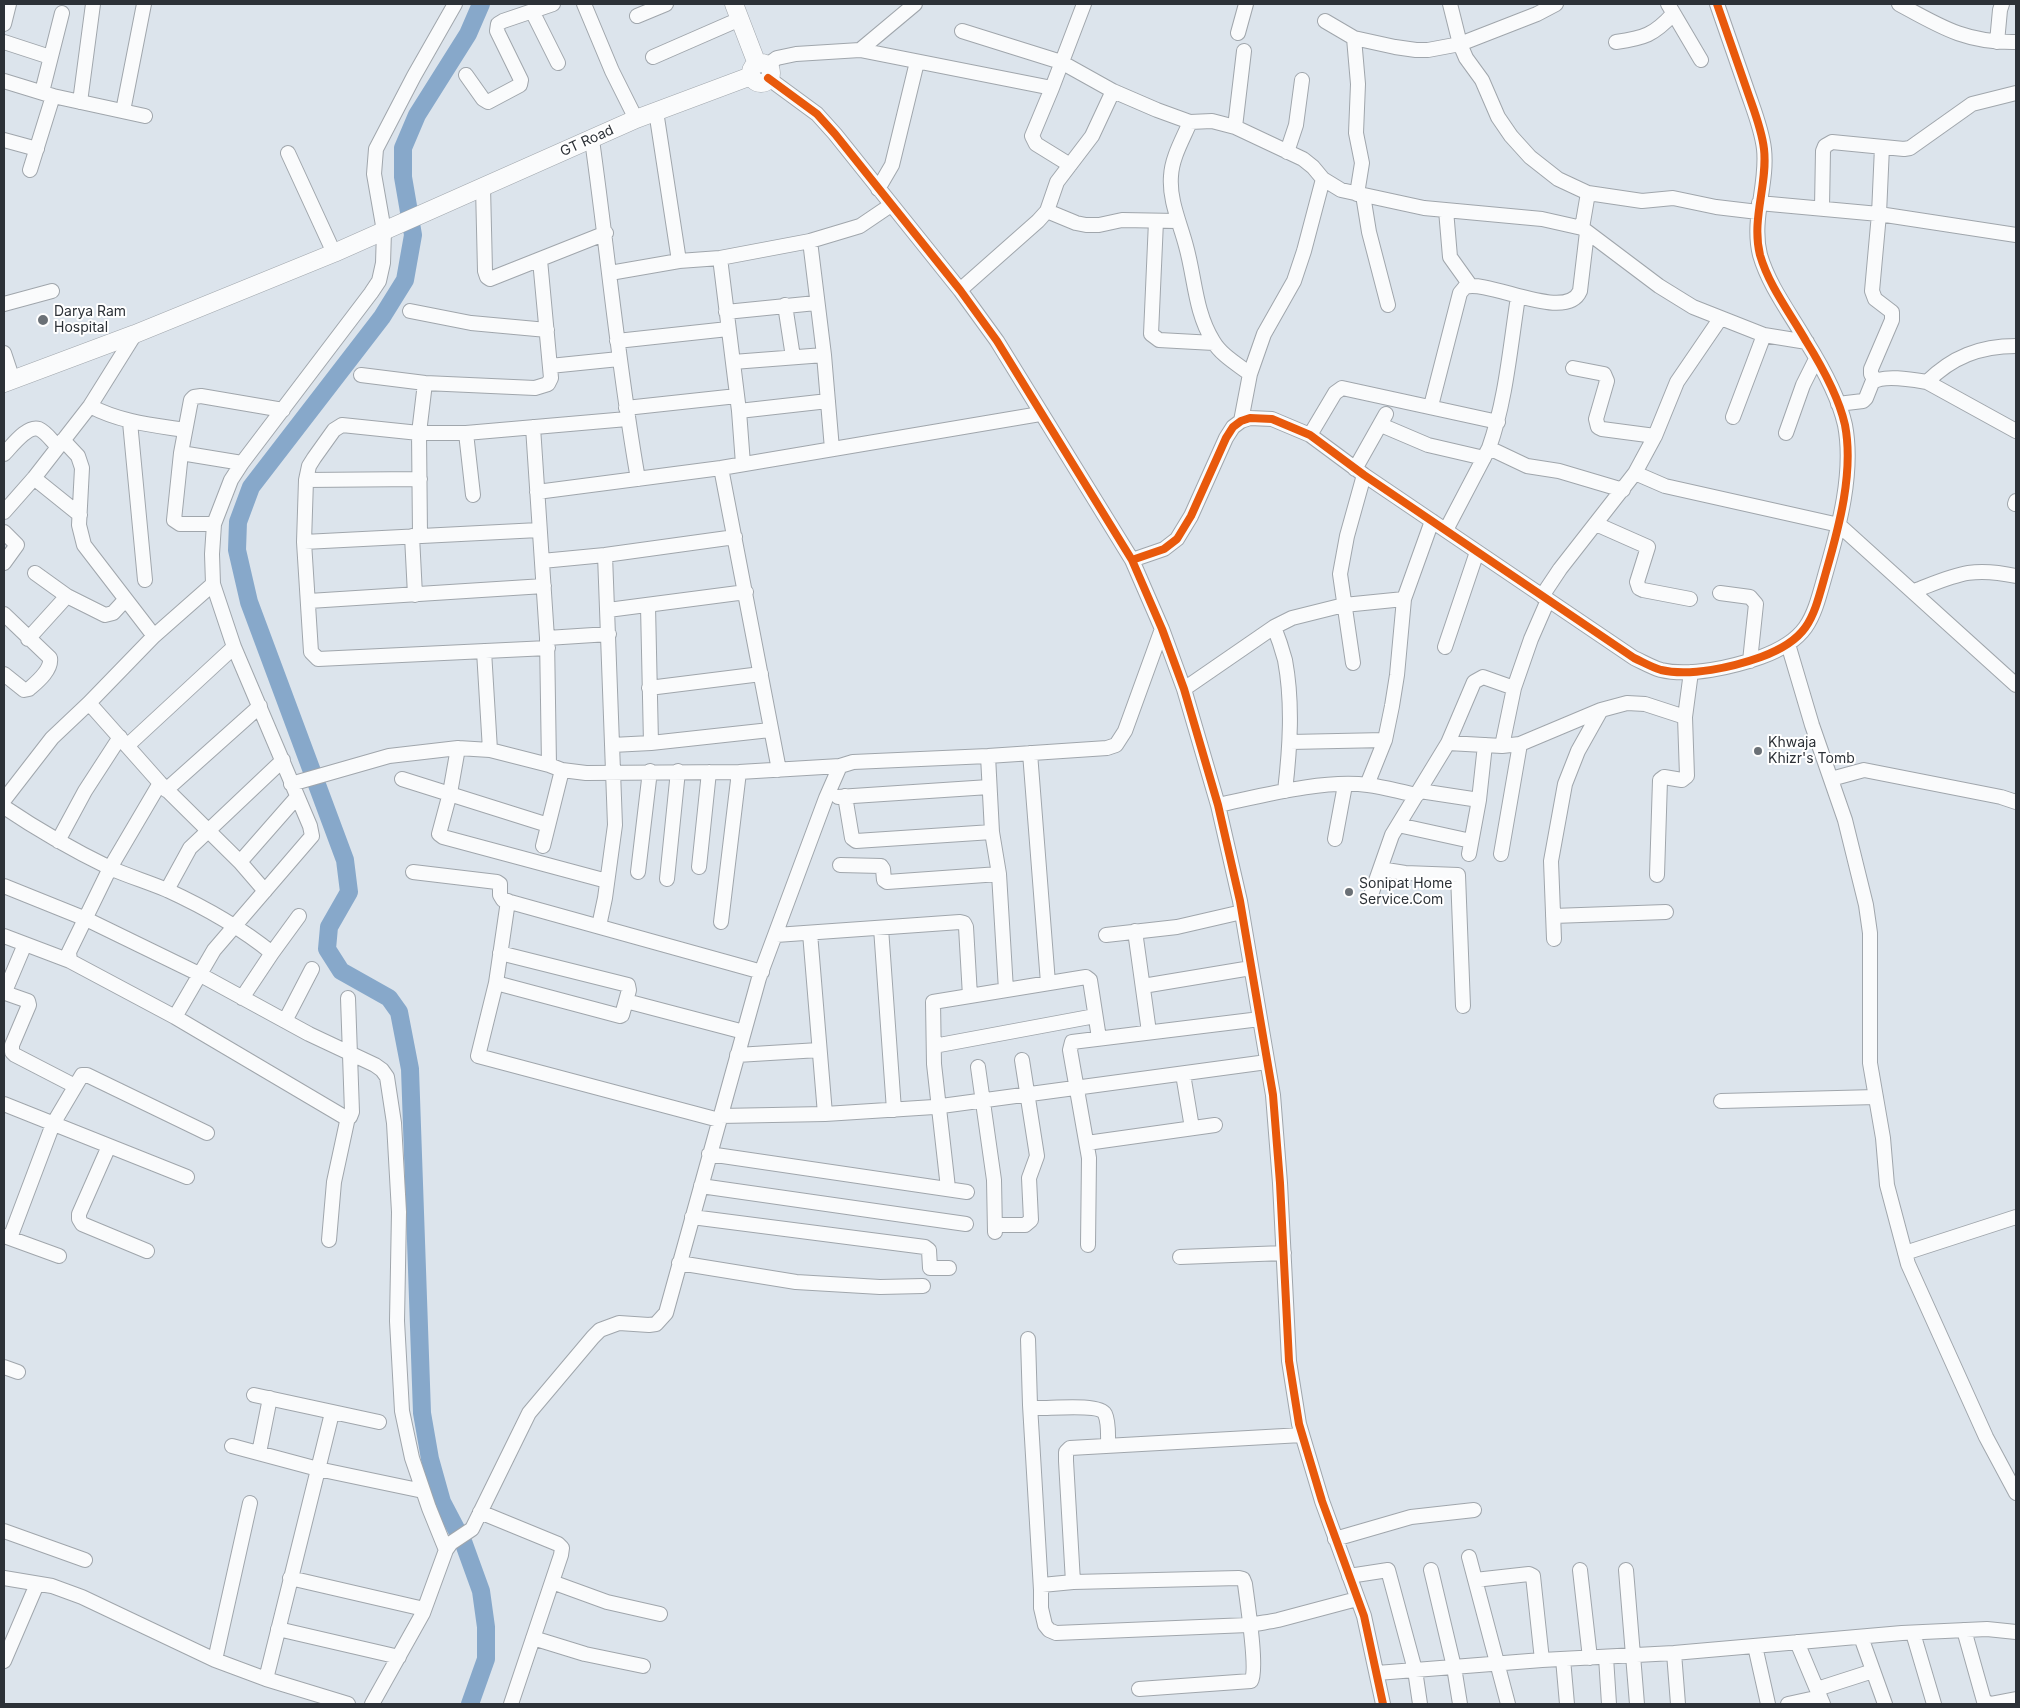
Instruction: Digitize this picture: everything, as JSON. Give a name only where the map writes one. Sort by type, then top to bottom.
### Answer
[{"type":"main road","points":[[737,11],[761,71]]},
{"type":"main road","name":"GT Road","points":[[9,382],[135,334],[334,253],[636,119],[761,71]]},
{"type":"street","points":[[4,24],[9,4]]},
{"type":"street","points":[[80,102],[93,4]]},
{"type":"street","points":[[123,111],[144,4]]},
{"type":"street","points":[[175,1017],[214,950],[312,836],[310,826],[297,797],[297,782],[283,760],[234,647],[213,584],[214,524],[231,480],[242,463],[372,293],[379,281],[388,229],[374,174],[376,149],[455,4]]},
{"type":"street","points":[[466,75],[483,100],[488,102],[520,84],[521,80],[497,28],[503,21],[553,4]]},
{"type":"street","points":[[584,4],[612,71],[636,119]]},
{"type":"street","points":[[637,16],[666,4]]},
{"type":"street","points":[[860,50],[915,4]]},
{"type":"street","points":[[1070,165],[1036,144],[1032,136],[1084,4]]},
{"type":"street","points":[[1238,33],[1246,4]]},
{"type":"street","points":[[1450,4],[1460,44],[1470,66],[1482,80],[1498,117],[1510,136],[1530,157],[1558,179],[1588,193],[1642,201],[1674,198],[1716,207],[1822,207],[2016,235]]},
{"type":"street","points":[[1325,21],[1354,38],[1416,50],[1460,44],[1537,14],[1556,4]]},
{"type":"street","points":[[1132,560],[1164,549],[1177,539],[1191,516],[1226,438],[1233,428],[1241,421],[1250,418],[1272,419],[1310,435],[1360,472],[1477,552],[1648,665],[1662,670],[1691,672],[1750,661],[1788,644],[1807,627],[1815,613],[1839,525],[1848,458],[1845,425],[1838,404],[1816,358],[1782,301],[1760,254],[1758,241],[1759,207],[1765,150],[1717,4]]},
{"type":"street","points":[[1899,4],[1921,9],[1945,30],[1966,37],[1997,42],[2016,42]]},
{"type":"street","points":[[1997,42],[2002,4]]},
{"type":"street","points":[[1616,42],[1648,36],[1661,27],[1670,9]]},
{"type":"street","points":[[1670,9],[1701,60]]},
{"type":"street","points":[[532,11],[558,62]]},
{"type":"street","points":[[653,57],[737,11]]},
{"type":"street","points":[[30,170],[37,149],[48,94],[50,57],[62,13]]},
{"type":"street","points":[[962,31],[1061,62],[1113,91],[1190,122],[1212,120],[1235,127],[1308,163],[1323,179],[1335,187],[1360,195],[1424,208],[1542,219],[1585,230],[1673,296],[1720,318],[1764,335],[1807,342]]},
{"type":"street","points":[[1354,38],[1358,84],[1356,133],[1362,164],[1360,195],[1388,305]]},
{"type":"street","points":[[4,42],[50,57]]},
{"type":"street","points":[[1052,88],[860,50],[796,54],[776,58],[761,71],[816,114],[835,134],[960,290],[997,341],[1040,414],[1079,473],[1132,560],[1162,629],[1184,689],[1218,805],[1242,912],[1273,1096],[1280,1184],[1289,1361],[1302,1435],[1335,1539],[1364,1616],[1383,1704]]},
{"type":"street","points":[[1235,127],[1244,50]]},
{"type":"street","points":[[878,189],[892,165],[917,62]]},
{"type":"street","points":[[1287,152],[1296,125],[1302,80]]},
{"type":"street","points":[[4,81],[80,102],[145,116]]},
{"type":"street","points":[[960,290],[1047,211],[1057,182],[1092,136],[1113,91]]},
{"type":"street","points":[[1822,207],[1823,151],[1825,146],[1832,142],[1910,148],[1972,104],[2016,92]]},
{"type":"street","points":[[656,111],[679,261]]},
{"type":"street","points":[[1190,122],[1172,164],[1170,175],[1177,221],[1186,246],[1198,305],[1214,343],[1229,358],[1250,374]]},
{"type":"street","points":[[4,140],[37,149]]},
{"type":"street","points":[[592,140],[606,233],[619,359],[638,479]]},
{"type":"street","points":[[1874,380],[1871,369],[1892,320],[1892,312],[1872,297],[1882,147]]},
{"type":"street","points":[[288,153],[334,253]]},
{"type":"street","points":[[1241,421],[1250,374],[1264,334],[1294,281],[1304,252],[1323,179]]},
{"type":"street","points":[[483,187],[487,277],[494,279],[606,233]]},
{"type":"street","points":[[1431,406],[1460,293],[1465,287],[1470,285],[1481,286],[1518,297],[1554,302],[1566,302],[1577,296],[1580,291],[1588,193]]},
{"type":"street","points":[[610,273],[679,261],[720,258],[810,241],[860,226],[891,205]]},
{"type":"street","points":[[1446,210],[1450,257],[1470,285]]},
{"type":"street","points":[[1047,211],[1086,225],[1099,225],[1122,220],[1177,221]]},
{"type":"street","points":[[1156,221],[1151,334],[1159,340],[1214,343]]},
{"type":"street","points":[[810,241],[816,303],[824,355],[832,449]]},
{"type":"street","points":[[720,258],[739,411],[743,464]]},
{"type":"street","points":[[361,375],[425,383],[543,387],[550,381],[550,366],[540,260]]},
{"type":"street","points":[[4,304],[52,291]]},
{"type":"street","points":[[1446,530],[1486,453],[1498,422],[1518,297]]},
{"type":"street","points":[[726,312],[816,303]]},
{"type":"street","points":[[785,305],[793,357]]},
{"type":"street","points":[[410,311],[471,323],[547,330]]},
{"type":"street","points":[[1502,746],[1514,688],[1545,598],[1560,569],[1635,473],[1655,436],[1685,369],[1720,318]]},
{"type":"street","points":[[617,341],[728,329]]},
{"type":"street","points":[[4,512],[34,478],[90,406],[135,334]]},
{"type":"street","points":[[1733,417],[1764,335]]},
{"type":"street","points":[[1927,382],[1941,368],[1958,358],[1984,349],[2016,346]]},
{"type":"street","points":[[4,353],[9,382]]},
{"type":"street","points":[[733,362],[824,355]]},
{"type":"street","points":[[1786,433],[1803,385],[1816,358]]},
{"type":"street","points":[[550,366],[619,359]]},
{"type":"street","points":[[1573,368],[1606,376],[1607,381],[1596,419],[1598,427],[1602,430],[1655,436]]},
{"type":"street","points":[[1874,380],[1904,379],[1927,382],[2016,431]]},
{"type":"street","points":[[1838,404],[1862,401],[1866,398],[1874,380]]},
{"type":"street","points":[[415,595],[416,536],[420,479],[419,433],[425,383]]},
{"type":"street","points":[[1310,435],[1333,396],[1342,388],[1498,422]]},
{"type":"street","points":[[214,524],[180,524],[174,520],[191,400],[197,396],[283,410]]},
{"type":"street","points":[[609,634],[484,651],[318,659],[311,652],[304,542],[306,480],[314,458],[339,426],[419,433],[533,427],[737,396]]},
{"type":"street","points":[[739,411],[828,401]]},
{"type":"street","points":[[90,406],[105,414],[130,422],[186,430]]},
{"type":"street","points":[[537,492],[721,468],[1040,414]]},
{"type":"street","points":[[1353,664],[1341,588],[1341,562],[1360,472],[1384,420],[1428,444],[1486,453],[1527,466],[1559,471],[1623,490]]},
{"type":"street","points":[[130,422],[145,580]]},
{"type":"street","points":[[533,427],[556,767],[543,846]]},
{"type":"street","points":[[4,454],[28,431],[39,429],[78,456],[82,468],[79,529],[84,545],[154,636]]},
{"type":"street","points":[[466,432],[473,495]]},
{"type":"street","points":[[182,453],[242,463]]},
{"type":"street","points":[[721,468],[779,770]]},
{"type":"street","points":[[1635,473],[1665,486],[1839,525],[2016,685]]},
{"type":"street","points":[[34,478],[80,515]]},
{"type":"street","points":[[306,480],[420,479]]},
{"type":"street","points":[[1367,785],[1385,740],[1397,675],[1404,599],[1432,521]]},
{"type":"street","points":[[1596,524],[1648,547],[1637,582],[1640,588],[1690,599]]},
{"type":"street","points":[[304,542],[539,530]]},
{"type":"street","points":[[4,532],[17,545],[4,563]]},
{"type":"street","points":[[542,560],[605,555],[735,537]]},
{"type":"street","points":[[1445,647],[1477,552]]},
{"type":"street","points":[[599,926],[608,881],[615,825],[605,555]]},
{"type":"street","points":[[1914,591],[1957,574],[1980,570],[2016,576]]},
{"type":"street","points":[[35,573],[67,596],[104,616],[112,613],[125,600]]},
{"type":"street","points":[[213,584],[154,636],[52,738],[5,809],[58,841],[110,868],[167,890],[234,926],[272,953]]},
{"type":"street","points":[[308,601],[544,586]]},
{"type":"street","points":[[608,610],[746,592]]},
{"type":"street","points":[[1720,594],[1750,597],[1756,604],[1750,661]]},
{"type":"street","points":[[28,639],[67,596]]},
{"type":"street","points":[[1184,689],[1274,627],[1292,618],[1344,605],[1404,599]]},
{"type":"street","points":[[648,606],[651,743]]},
{"type":"street","points":[[4,614],[50,658],[49,668],[31,688],[26,690],[4,674]]},
{"type":"street","points":[[1274,627],[1284,659],[1290,742],[1284,791]]},
{"type":"street","points":[[297,782],[389,756],[458,748],[490,750],[586,773],[614,773],[779,770],[840,766],[852,762],[1030,754],[1108,748],[1116,745],[1125,731],[1162,629]]},
{"type":"street","points":[[1788,644],[1812,725],[1845,820],[1866,905],[1870,938],[1870,1063],[1883,1138],[1887,1185],[1905,1253],[1920,1291],[1986,1437],[2016,1493]]},
{"type":"street","points":[[58,841],[85,791],[123,742],[234,647]]},
{"type":"street","points":[[484,651],[490,750]]},
{"type":"street","points":[[1657,875],[1660,780],[1664,777],[1682,780],[1686,778],[1684,717],[1691,672]]},
{"type":"street","points":[[649,688],[761,674]]},
{"type":"street","points":[[1372,892],[1392,834],[1419,793],[1448,743],[1474,682],[1483,677],[1514,688]]},
{"type":"street","points":[[1448,743],[1485,746],[1520,744],[1601,710],[1627,703],[1637,702],[1684,717]]},
{"type":"street","points":[[89,703],[163,786],[240,862],[265,891]]},
{"type":"street","points":[[70,960],[69,952],[110,868],[163,786],[260,706]]},
{"type":"street","points":[[1554,939],[1551,861],[1566,784],[1578,751],[1601,710]]},
{"type":"street","points":[[612,746],[770,730]]},
{"type":"street","points":[[1290,742],[1385,740]]},
{"type":"street","points":[[1501,854],[1520,744]]},
{"type":"street","points":[[1398,825],[1470,848],[1479,800],[1485,746]]},
{"type":"street","points":[[458,748],[450,793],[439,830],[440,836],[608,881]]},
{"type":"street","points":[[1030,754],[1048,983]]},
{"type":"street","points":[[988,756],[992,832],[999,874],[1006,990]]},
{"type":"street","points":[[167,890],[186,854],[207,831],[283,760]]},
{"type":"street","points":[[372,1704],[424,1609],[449,1546],[469,1532],[521,1426],[537,1401],[600,1330],[619,1323],[650,1326],[662,1319],[669,1305],[709,1154],[762,972],[826,798],[840,766]]},
{"type":"street","points":[[1831,779],[1864,770],[2001,797],[2016,802]]},
{"type":"street","points":[[638,872],[650,771]]},
{"type":"street","points":[[667,879],[678,771]]},
{"type":"street","points":[[699,867],[708,772]]},
{"type":"street","points":[[720,922],[739,772]]},
{"type":"street","points":[[402,778],[548,824]]},
{"type":"street","points":[[1218,805],[1284,791],[1345,785],[1367,785],[1479,800]]},
{"type":"street","points":[[1335,839],[1345,785]]},
{"type":"street","points":[[826,798],[990,787]]},
{"type":"street","points":[[845,796],[852,838],[856,841],[992,832]]},
{"type":"street","points":[[240,862],[297,797]]},
{"type":"street","points":[[840,866],[881,866],[884,880],[887,882],[999,874]]},
{"type":"street","points":[[1380,869],[1406,874],[1458,875],[1464,1006]]},
{"type":"street","points":[[413,872],[497,882],[500,887],[500,898],[508,901],[762,972]]},
{"type":"street","points":[[4,886],[86,919],[199,974],[285,1021],[382,1070],[387,1077],[390,1087],[399,1212],[397,1322],[402,1410],[412,1458],[423,1491],[449,1546]]},
{"type":"street","points":[[508,901],[496,983],[477,1054],[479,1058],[720,1118],[825,1114],[940,1106],[1267,1062]]},
{"type":"street","points":[[1106,935],[1177,926],[1242,912]]},
{"type":"street","points":[[1553,916],[1666,912]]},
{"type":"street","points":[[242,998],[299,916]]},
{"type":"street","points":[[776,936],[956,922],[964,923],[970,996]]},
{"type":"street","points":[[881,928],[894,1110]]},
{"type":"street","points":[[1135,931],[1149,1032]]},
{"type":"street","points":[[810,933],[825,1114]]},
{"type":"street","points":[[4,936],[70,960],[175,1017],[344,1118],[348,1118]]},
{"type":"street","points":[[25,944],[6,989],[8,994],[28,1001],[29,1005],[12,1045],[12,1052],[75,1086]]},
{"type":"street","points":[[496,983],[620,1016],[622,1016],[629,988],[628,985],[500,953]]},
{"type":"street","points":[[1143,986],[1251,968]]},
{"type":"street","points":[[285,1021],[312,969]]},
{"type":"street","points":[[948,1188],[934,1064],[933,1002],[1084,977],[1088,978],[1099,1038]]},
{"type":"street","points":[[329,1240],[334,1182],[348,1118],[352,1112],[348,998]]},
{"type":"street","points":[[626,1001],[744,1032]]},
{"type":"street","points":[[934,1046],[1095,1016]]},
{"type":"street","points":[[1088,1245],[1090,1158],[1071,1044],[1075,1041],[1260,1019]]},
{"type":"street","points":[[737,1055],[819,1050]]},
{"type":"street","points":[[978,1067],[994,1180],[995,1229],[1025,1225],[1031,1220],[1029,1178],[1037,1156],[1029,1094],[1022,1060]]},
{"type":"street","points":[[59,1256],[7,1237],[53,1124],[82,1075],[88,1074],[207,1133]]},
{"type":"street","points":[[1183,1074],[1192,1128]]},
{"type":"street","points":[[1721,1101],[1876,1097]]},
{"type":"street","points":[[4,1104],[187,1177]]},
{"type":"street","points":[[1087,1143],[1215,1125]]},
{"type":"street","points":[[109,1146],[79,1214],[79,1220],[82,1224],[147,1251]]},
{"type":"street","points":[[709,1154],[967,1192]]},
{"type":"street","points":[[701,1186],[966,1224]]},
{"type":"street","points":[[692,1216],[925,1247],[929,1250],[930,1268],[949,1268]]},
{"type":"street","points":[[1905,1253],[2016,1217]]},
{"type":"street","points":[[1180,1257],[1284,1253]]},
{"type":"street","points":[[679,1264],[806,1283],[880,1287],[923,1286]]},
{"type":"street","points":[[1028,1339],[1041,1608],[1049,1630],[1054,1633],[1250,1625],[1278,1620],[1357,1599]]},
{"type":"street","points":[[4,1366],[18,1372]]},
{"type":"street","points":[[254,1395],[379,1422]]},
{"type":"street","points":[[259,1453],[270,1398]]},
{"type":"street","points":[[1030,1405],[1034,1408],[1089,1408],[1101,1410],[1105,1415],[1108,1446]]},
{"type":"street","points":[[266,1679],[332,1412]]},
{"type":"street","points":[[1073,1582],[1066,1452],[1072,1448],[1302,1435]]},
{"type":"street","points":[[232,1446],[318,1469],[423,1491]]},
{"type":"street","points":[[216,1660],[250,1503]]},
{"type":"street","points":[[1335,1539],[1411,1517],[1474,1510]]},
{"type":"street","points":[[480,1512],[560,1545],[561,1555],[511,1704]]},
{"type":"street","points":[[4,1531],[85,1560]]},
{"type":"street","points":[[1469,1557],[1508,1704]]},
{"type":"street","points":[[1349,1576],[1388,1570],[1415,1670],[1420,1704]]},
{"type":"street","points":[[1431,1570],[1454,1667],[1460,1704]]},
{"type":"street","points":[[1580,1570],[1590,1658]]},
{"type":"street","points":[[1626,1570],[1637,1704]]},
{"type":"street","points":[[1475,1580],[1529,1574],[1533,1576],[1542,1660]]},
{"type":"street","points":[[4,1578],[52,1586],[82,1597],[216,1660],[266,1679],[348,1704]]},
{"type":"street","points":[[290,1578],[424,1609]]},
{"type":"street","points":[[1041,1590],[1041,1586],[1044,1584],[1073,1582],[1242,1578],[1245,1584],[1250,1625],[1254,1671],[1251,1681],[1139,1689]]},
{"type":"street","points":[[552,1582],[607,1602],[660,1614]]},
{"type":"street","points":[[4,1661],[37,1584]]},
{"type":"street","points":[[278,1629],[399,1657]]},
{"type":"street","points":[[1376,1674],[1542,1660],[1674,1653],[1913,1633],[1987,1629],[2016,1632]]},
{"type":"street","points":[[1964,1630],[1984,1701],[1990,1704],[2016,1698]]},
{"type":"street","points":[[1913,1633],[1934,1704]]},
{"type":"street","points":[[1861,1637],[1885,1704]]},
{"type":"street","points":[[533,1638],[592,1656],[643,1666]]},
{"type":"street","points":[[1797,1642],[1820,1697]]},
{"type":"street","points":[[1755,1646],[1765,1704]]},
{"type":"street","points":[[1674,1653],[1678,1704]]},
{"type":"street","points":[[1606,1657],[1609,1704]]},
{"type":"street","points":[[1563,1659],[1567,1704]]},
{"type":"street","points":[[1788,1704],[1820,1697],[1873,1670]]},
{"type":"waterway","points":[[470,1704],[486,1659],[486,1627],[481,1591],[464,1544],[442,1502],[430,1459],[422,1413],[410,1069],[399,1012],[389,998],[341,971],[327,949],[329,927],[349,892],[345,860],[249,602],[237,550],[238,522],[251,487],[382,317],[405,280],[413,235],[403,177],[403,148],[417,115],[468,34],[481,4]]},
{"type":"cycle path","points":[[1132,560],[1164,549],[1177,539],[1191,516],[1226,438],[1233,427],[1241,421],[1250,418],[1272,419],[1310,435],[1364,475],[1634,658],[1661,670],[1698,672],[1750,661],[1790,643],[1800,634],[1813,614],[1840,518],[1848,461],[1845,425],[1829,382],[1774,288],[1760,255],[1757,228],[1765,162],[1763,142],[1756,115],[1717,4]]},
{"type":"cycle path","points":[[768,78],[817,114],[835,134],[960,290],[997,341],[1132,560],[1162,629],[1184,689],[1218,805],[1240,901],[1273,1095],[1280,1183],[1289,1361],[1299,1424],[1322,1501],[1364,1616],[1383,1704]]},
{"type":"place","name":"Darya Ram Hospital","points":[[43,320]]},
{"type":"place","name":"Khwaja Khizr's Tomb","points":[[1758,751]]},
{"type":"place","name":"Sonipat Home Service.Com","points":[[1349,892]]}]
